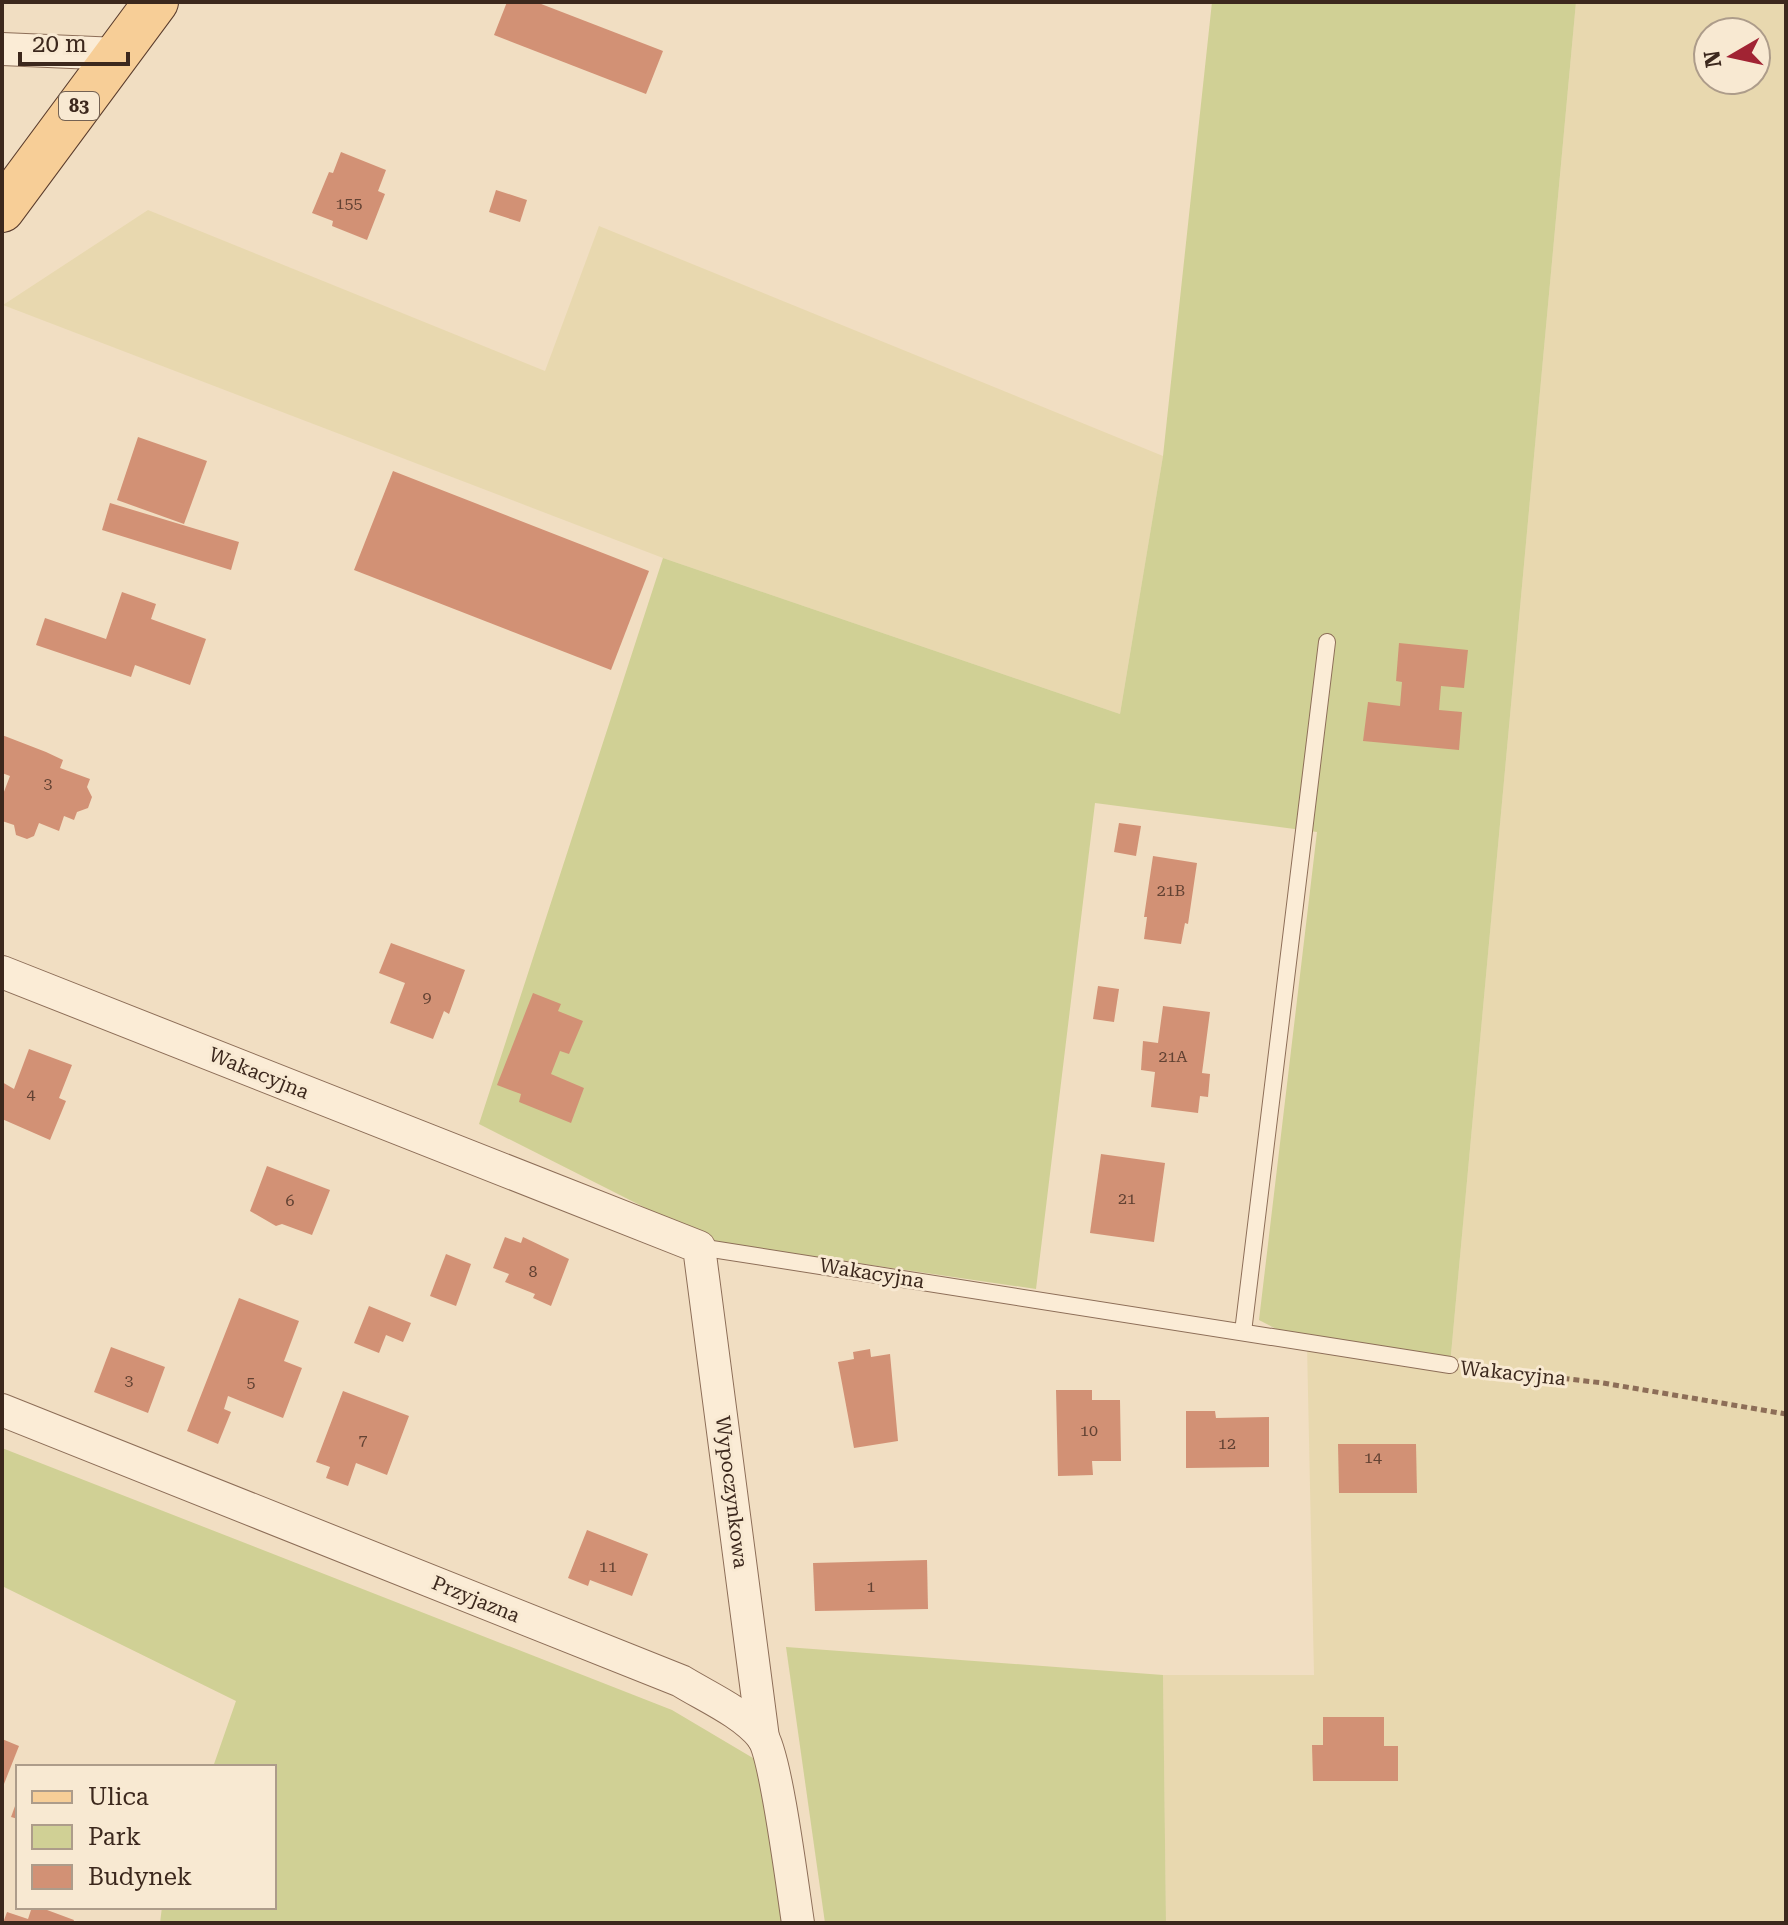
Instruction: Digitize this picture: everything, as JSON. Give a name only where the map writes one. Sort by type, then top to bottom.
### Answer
[{"type":"main road","name":"83","points":[[2,210],[156,2]]},
{"type":"street","points":[[2,49],[118,54]]},
{"type":"street","name":"Wakacyjna","points":[[2,972],[699,1247]]},
{"type":"street","name":"Wypoczynkowa","points":[[699,1247],[763,1738]]},
{"type":"street","name":"Przyjazna","points":[[2,1410],[681,1681],[739,1716],[763,1738]]},
{"type":"street","points":[[763,1738],[774,1776],[798,1923]]},
{"type":"lane","points":[[1243,1332],[1327,642]]},
{"type":"lane","name":"Wakacyjna","points":[[699,1247],[1450,1365]]},
{"type":"path","name":"Wakacyjna","points":[[1450,1365],[1603,1383],[1786,1414]]},
{"type":"shaded area","points":[[1576,2],[1786,2],[1786,1923],[1166,1923],[1163,1675],[1314,1675],[1307,1345],[1450,1365]]},
{"type":"shaded area","points":[[148,210],[545,371],[599,226],[1163,456],[1120,714],[663,558],[3,305]]},
{"type":"green space","points":[[1212,2],[1576,2],[1450,1365],[1307,1345],[1259,1320],[1317,832],[1095,803],[1036,1289],[713,1242],[479,1124],[663,558],[1120,714],[1163,456]]},
{"type":"green space","points":[[2,1448],[672,1710],[758,1761],[784,1923],[160,1923],[162,1909],[276,1909],[276,1765],[214,1765],[236,1701],[2,1586]]},
{"type":"green space","points":[[786,1647],[1163,1675],[1166,1923],[825,1923]]},
{"type":"building","points":[[507,2],[536,2],[663,51],[646,94],[494,35]]},
{"type":"building","points":[[341,152],[386,170],[378,191],[385,194],[367,240],[332,226],[333,221],[312,213]]},
{"type":"building","points":[[496,190],[527,200],[520,222],[489,212]]},
{"type":"building","points":[[138,437],[207,461],[184,524],[117,500]]},
{"type":"building","points":[[393,471],[649,571],[611,670],[354,570]]},
{"type":"building","points":[[110,503],[239,542],[231,570],[102,530]]},
{"type":"building","points":[[122,592],[156,604],[151,619],[206,639],[190,685],[135,665],[131,677],[36,645],[45,618],[106,639]]},
{"type":"building","points":[[1399,643],[1468,650],[1464,688],[1441,686],[1439,710],[1462,712],[1459,750],[1363,741],[1368,702],[1400,706],[1402,682],[1396,681]]},
{"type":"building","points":[[2,735],[63,760],[60,768],[90,779],[87,787],[92,797],[88,808],[77,812],[74,820],[64,816],[59,831],[39,823],[34,836],[27,839],[16,835],[14,825],[2,821],[2,797],[10,776],[2,773]]},
{"type":"building","points":[[1119,823],[1141,826],[1136,856],[1114,852]]},
{"type":"building","points":[[1153,856],[1197,863],[1188,924],[1185,923],[1181,944],[1144,939]]},
{"type":"building","points":[[391,943],[465,970],[449,1014],[444,1011],[433,1039],[390,1023],[405,983],[379,973]]},
{"type":"building","points":[[1098,986],[1119,989],[1114,1022],[1093,1019]]},
{"type":"building","points":[[533,993],[561,1004],[558,1011],[583,1021],[569,1054],[560,1051],[551,1074],[584,1088],[571,1123],[519,1102],[521,1094],[497,1085]]},
{"type":"building","points":[[1163,1006],[1210,1012],[1202,1073],[1210,1074],[1208,1097],[1200,1096],[1198,1113],[1151,1107],[1155,1072],[1141,1070],[1143,1041],[1158,1043]]},
{"type":"building","points":[[29,1049],[72,1065],[59,1098],[66,1101],[50,1140],[2,1119],[2,1082],[14,1089]]},
{"type":"building","points":[[1101,1154],[1165,1163],[1154,1242],[1090,1233]]},
{"type":"building","points":[[267,1166],[330,1190],[312,1235],[282,1224],[276,1226],[250,1211]]},
{"type":"building","points":[[505,1237],[521,1243],[523,1237],[569,1259],[551,1306],[533,1298],[535,1294],[505,1282],[509,1274],[493,1268]]},
{"type":"building","points":[[446,1254],[471,1264],[456,1306],[430,1296]]},
{"type":"building","points":[[239,1298],[299,1321],[284,1361],[302,1368],[283,1418],[228,1396],[224,1409],[231,1412],[218,1444],[187,1431]]},
{"type":"building","points":[[369,1306],[411,1323],[403,1342],[386,1335],[379,1353],[354,1343]]},
{"type":"building","points":[[111,1347],[165,1367],[148,1413],[94,1392]]},
{"type":"building","points":[[870,1349],[871,1357],[890,1354],[898,1441],[854,1448],[838,1362],[854,1359],[853,1352]]},
{"type":"building","points":[[1056,1390],[1092,1390],[1092,1400],[1120,1400],[1121,1461],[1092,1461],[1093,1475],[1058,1476]]},
{"type":"building","points":[[343,1391],[409,1416],[387,1475],[356,1463],[348,1486],[326,1478],[330,1467],[316,1462]]},
{"type":"building","points":[[1186,1411],[1215,1411],[1216,1418],[1269,1417],[1269,1467],[1186,1468]]},
{"type":"building","points":[[1338,1444],[1416,1444],[1417,1493],[1339,1493]]},
{"type":"building","points":[[587,1530],[648,1554],[632,1596],[590,1580],[588,1586],[568,1578]]},
{"type":"building","points":[[927,1560],[928,1609],[815,1611],[813,1563]]},
{"type":"building","points":[[1323,1717],[1384,1717],[1384,1746],[1398,1746],[1398,1781],[1313,1781],[1312,1745],[1323,1745]]},
{"type":"building","points":[[2,1739],[19,1746],[2,1789]]},
{"type":"building","points":[[31,1909],[44,1909],[74,1920],[73,1923],[3,1923],[7,1912],[28,1919]]}]
